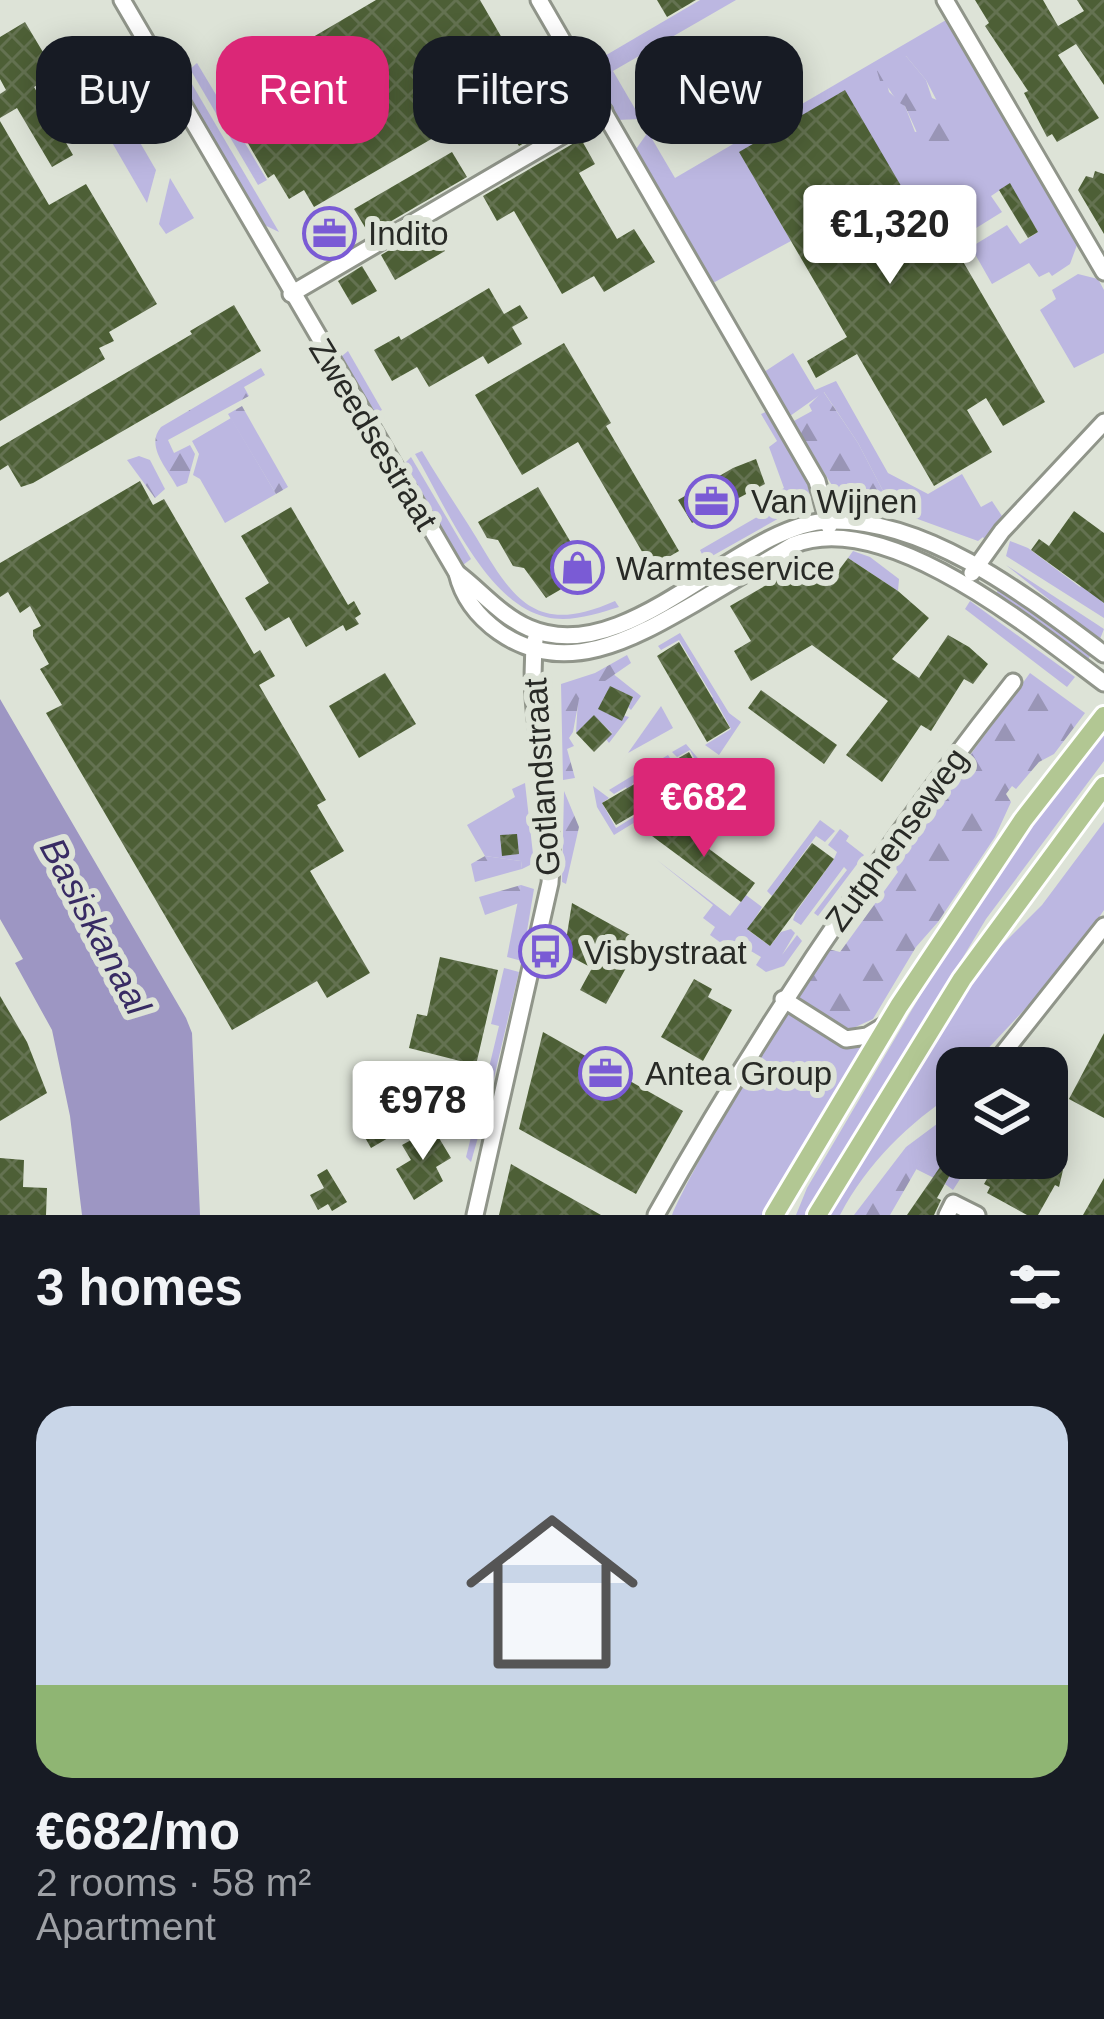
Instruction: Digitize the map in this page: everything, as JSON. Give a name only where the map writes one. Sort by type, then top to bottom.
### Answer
[{"type":"main road","points":[[774,1215],[895,1014],[1023,820],[1104,716]]},
{"type":"main road","points":[[817,1215],[962,979],[1104,786]]},
{"type":"street","name":"Zweedsestraat","points":[[122,0],[457,573],[535,639]]},
{"type":"street","points":[[539,0],[560,36]]},
{"type":"street","points":[[945,0],[1104,272]]},
{"type":"street","points":[[611,123],[818,481],[829,528]]},
{"type":"street","points":[[292,294],[548,144]]},
{"type":"street","points":[[965,583],[1002,531],[1104,422]]},
{"type":"street","points":[[535,639],[627,621],[788,530],[852,522],[896,533],[1004,580],[1104,654]]},
{"type":"street","points":[[829,528],[965,583],[1104,683]]},
{"type":"street","name":"Gotlandstraat","points":[[475,1215],[551,872],[552,840],[536,707],[535,639]]},
{"type":"street","name":"Zutphenseweg","points":[[656,1215],[783,999],[890,845],[1013,682]]},
{"type":"street","points":[[1008,1047],[1104,926]]},
{"type":"street","points":[[783,999],[846,1039],[867,1036],[895,1014]]},
{"type":"street","name":"Gotlandstraat","points":[[465,1215],[494,1133]]},
{"type":"street","points":[[946,1215],[953,1203],[977,1215]]},
{"type":"green space","points":[[700,0],[736,0],[674,36],[639,36]]},
{"type":"green space","points":[[946,20],[1077,245],[1070,264],[1052,276],[1049,272],[1039,277],[1029,263],[992,284],[971,247],[1007,225],[1020,244],[1038,232],[1009,184],[991,196],[1002,212],[939,251],[740,152],[791,241],[713,283],[634,152],[640,144],[655,144],[675,178],[733,144],[803,144],[803,103]],"holes":[[[906,56],[926,80],[949,124],[915,132],[905,106],[889,92],[887,84]]]},
{"type":"green space","points":[[635,38],[635,58],[613,71],[635,109],[635,119],[617,120],[611,110],[611,52]]},
{"type":"green space","points":[[906,56],[926,80],[932,98],[942,102],[951,115],[950,123],[958,123],[962,137],[943,162],[927,155],[905,106],[880,81],[877,71]]},
{"type":"green space","points":[[197,63],[216,95],[216,113],[192,72]]},
{"type":"green space","points":[[192,84],[216,125],[216,144],[227,144],[279,232],[256,221],[192,110]]},
{"type":"green space","points":[[113,144],[141,144],[156,170],[147,203]]},
{"type":"green space","points":[[234,144],[245,144],[267,180],[258,185]]},
{"type":"green space","points":[[170,178],[194,218],[166,234],[159,224]]},
{"type":"green space","points":[[1078,274],[1098,279],[1104,290],[1104,353],[1074,368],[1040,310],[1056,299],[1052,290]]},
{"type":"green space","points":[[348,351],[382,410],[372,415],[339,364]]},
{"type":"green space","points":[[793,353],[815,390],[836,381],[888,473],[928,494],[962,474],[981,507],[992,501],[1002,516],[1019,498],[1020,503],[985,540],[978,541],[893,510],[858,443],[824,392],[790,416],[764,372]]},
{"type":"green space","points":[[261,368],[265,375],[244,387],[249,396],[168,440],[174,453],[190,445],[195,454],[187,483],[177,487],[156,449],[161,427]]},
{"type":"green space","points":[[823,391],[858,443],[893,510],[842,501],[792,422],[812,411],[809,405]]},
{"type":"green space","points":[[242,406],[288,487],[276,494],[228,414]]},
{"type":"green space","points":[[768,411],[813,487],[813,499],[705,560],[700,550],[764,513],[760,502],[784,488],[769,447],[777,441],[761,414]]},
{"type":"green space","points":[[231,418],[276,494],[225,523],[200,479],[193,475],[199,454],[192,441]]},
{"type":"green space","points":[[422,451],[516,595],[546,613],[588,611],[615,601],[619,607],[555,619],[524,608],[504,593],[454,524],[415,454]]},
{"type":"green space","points":[[139,456],[150,460],[165,489],[155,498],[127,460]]},
{"type":"green space","points":[[411,457],[471,559],[463,565],[428,517],[402,466]]},
{"type":"green space","points":[[1010,541],[1028,548],[1080,587],[1083,584],[1104,603],[1104,618],[1006,556]]},
{"type":"green space","points":[[853,551],[870,557],[899,579],[898,591],[848,558]]},
{"type":"green space","points":[[1006,565],[1104,629],[1098,644],[1057,615],[1056,605]]},
{"type":"green space","points":[[998,586],[1045,614],[1091,654],[1088,660],[997,593]]},
{"type":"green space","points":[[970,601],[1075,677],[1067,687],[965,609]]},
{"type":"green space","points":[[680,633],[729,713],[741,722],[719,755],[705,745],[731,729],[717,703],[695,716],[691,710],[713,697],[698,672],[674,685],[671,680],[694,665],[679,640],[661,650],[658,646]]},
{"type":"green space","points":[[627,655],[631,663],[579,699],[569,738],[574,746],[567,749],[575,778],[563,780],[561,684],[595,673]]},
{"type":"green space","points":[[612,673],[641,696],[631,710],[633,697],[610,687],[599,709],[629,717],[609,743],[606,739],[612,733],[594,716],[576,733],[578,699]]},
{"type":"green space","points":[[1030,673],[1085,713],[1054,754],[1006,794],[1011,802],[995,837],[916,947],[873,1019],[849,1030],[798,1002],[798,992],[828,949],[840,952],[898,872],[892,862]]},
{"type":"green space","points":[[661,706],[673,728],[628,753]]},
{"type":"green space","points":[[1104,727],[1104,761],[986,919],[808,1215],[796,1215],[807,1188],[983,894]]},
{"type":"green space","points":[[686,744],[712,775],[614,835],[597,807],[593,786],[609,798],[602,803],[616,828],[640,813],[626,787],[614,794],[609,790],[637,773],[640,778],[632,784],[648,809],[672,794],[657,769],[646,775],[641,771],[668,755],[672,761],[664,766],[679,791],[703,776],[690,750],[677,757],[672,752]]},
{"type":"green space","points":[[525,783],[534,863],[522,869],[521,861],[485,856],[467,825],[515,797],[512,789]]},
{"type":"green space","points":[[564,791],[579,827],[566,884],[562,882]]},
{"type":"green space","points":[[820,820],[835,831],[825,842],[816,836],[772,896],[767,891]]},
{"type":"green space","points":[[1104,822],[1104,910],[1068,963],[989,1047],[936,1047],[936,1107],[891,1146],[840,1215],[826,1215],[981,966],[1042,905]]},
{"type":"green space","points":[[840,829],[849,836],[846,841],[864,855],[818,916],[814,913],[847,870],[844,867],[801,925],[793,920],[796,912],[834,859],[837,852],[828,845]]},
{"type":"green space","points":[[485,856],[521,861],[522,869],[475,882],[471,864]]},
{"type":"green space","points":[[657,860],[730,916],[746,895],[762,907],[748,930],[770,946],[781,932],[791,929],[795,933],[782,955],[797,935],[802,941],[784,966],[766,972],[756,965],[761,957],[739,944],[735,953],[710,935],[715,927],[703,918],[713,905]]},
{"type":"green space","points":[[521,885],[534,889],[522,961],[507,957]]},
{"type":"green space","points":[[521,885],[519,903],[485,915],[479,897]]},
{"type":"green space","points":[[504,968],[519,972],[493,1082],[486,1080],[499,1026],[491,1024]]},
{"type":"green space","points":[[790,1011],[867,1040],[766,1215],[672,1215],[729,1108]]},
{"type":"green space","points":[[482,1093],[490,1095],[471,1162],[466,1157]]},
{"type":"green space","points":[[936,1125],[936,1135],[890,1215],[854,1215],[906,1147]]},
{"type":"green space","points":[[936,1134],[936,1175],[916,1169]]},
{"type":"green space","points":[[948,1179],[960,1179],[953,1190],[945,1184]]},
{"type":"water","name":"Basiskanaal","points":[[0,699],[192,1033],[200,1215],[82,1215],[70,1116],[52,1030],[15,963],[23,959],[0,919]]},
{"type":"building","points":[[376,0],[480,0],[501,36],[413,36],[413,144],[423,144],[314,207],[304,190],[289,199],[274,174],[268,178],[248,144],[389,144],[389,36],[315,36]]},
{"type":"building","points":[[657,0],[696,0],[667,17]]},
{"type":"building","points":[[975,0],[1043,0],[1058,26],[1084,11],[1077,0],[1104,0],[1104,85],[1076,44],[1058,55],[1099,118],[1057,142],[1052,134],[1047,137],[1024,93],[1028,91],[985,26],[989,23]]},
{"type":"building","points":[[25,22],[36,40],[36,140],[17,108],[0,118],[0,94],[6,90],[0,79],[0,37]]},
{"type":"building","points":[[845,90],[945,261],[958,253],[1045,402],[1003,426],[986,398],[967,410],[992,452],[934,486],[857,354],[816,378],[807,361],[847,337],[739,152],[753,144],[803,144],[803,115]]},
{"type":"building","points":[[0,121],[49,205],[86,184],[157,304],[109,332],[114,341],[99,348],[105,359],[0,421]]},
{"type":"building","points":[[38,144],[67,144],[73,155],[52,167]]},
{"type":"building","points":[[572,144],[584,144],[595,164],[579,173],[617,239],[634,229],[655,262],[604,292],[594,276],[562,294],[514,211],[497,221],[483,196]]},
{"type":"building","points":[[452,152],[467,177],[369,234],[354,209]]},
{"type":"building","points":[[1095,171],[1104,174],[1104,234],[1078,190]]},
{"type":"building","points":[[1010,183],[1038,232],[1028,238],[999,190]]},
{"type":"building","points":[[335,220],[350,245],[325,259],[311,234]]},
{"type":"building","points":[[430,226],[445,251],[395,280],[381,255]]},
{"type":"building","points":[[362,266],[377,291],[352,305],[338,281]]},
{"type":"building","points":[[489,288],[504,314],[520,305],[528,318],[512,327],[522,344],[488,364],[483,356],[429,387],[417,367],[392,381],[374,350],[399,336],[401,340]]},
{"type":"building","points":[[234,305],[261,351],[33,483],[21,487],[8,465],[0,470],[0,447]]},
{"type":"building","points":[[564,343],[679,551],[651,567],[578,442],[522,475],[475,395]]},
{"type":"building","points":[[756,459],[765,484],[692,523],[678,500]]},
{"type":"building","points":[[140,481],[153,505],[164,499],[254,654],[260,650],[275,676],[259,685],[326,800],[317,805],[344,851],[310,871],[370,973],[327,998],[317,981],[232,1030],[46,713],[62,705],[40,669],[49,664],[33,636],[33,630],[41,626],[30,606],[20,613],[8,592],[0,597],[0,563]]},
{"type":"building","points":[[538,487],[589,573],[546,598],[524,568],[513,566],[498,540],[487,538],[478,522]]},
{"type":"building","points":[[291,507],[348,605],[354,601],[361,614],[355,618],[359,624],[346,631],[343,625],[306,647],[289,617],[265,631],[245,598],[269,583],[241,536]]},
{"type":"building","points":[[1074,511],[1104,533],[1104,603],[1031,550],[1039,539],[1049,546]]},
{"type":"building","points":[[848,558],[929,618],[892,659],[919,678],[948,635],[988,664],[973,684],[964,679],[931,731],[921,725],[882,782],[846,755],[888,701],[812,645],[751,681],[734,651],[751,641],[730,606],[810,560],[827,586]]},
{"type":"building","points":[[679,642],[730,728],[707,742],[657,656]]},
{"type":"building","points":[[385,673],[416,724],[359,758],[329,706]]},
{"type":"building","points":[[610,686],[633,697],[622,721],[598,709]]},
{"type":"building","points":[[761,690],[837,745],[824,764],[748,708]]},
{"type":"building","points":[[594,715],[612,734],[594,752],[576,733]]},
{"type":"building","points":[[689,752],[702,775],[616,825],[602,803]]},
{"type":"building","points":[[666,817],[755,883],[741,902],[652,836]]},
{"type":"building","points":[[517,834],[519,854],[502,856],[500,835]]},
{"type":"building","points":[[812,843],[834,859],[770,946],[747,929]]},
{"type":"building","points":[[572,903],[641,941],[606,1004],[580,990],[592,968],[564,953]]},
{"type":"building","points":[[440,957],[498,970],[476,1065],[409,1048],[417,1014],[427,1016]]},
{"type":"building","points":[[694,979],[712,989],[708,997],[732,1010],[703,1061],[661,1037]]},
{"type":"building","points":[[0,996],[27,1042],[47,1093],[0,1121]]},
{"type":"building","points":[[543,1032],[683,1111],[636,1194],[519,1129]]},
{"type":"building","points":[[1104,1033],[1104,1118],[1069,1099]]},
{"type":"building","points":[[375,1100],[395,1134],[371,1148],[363,1134],[370,1130],[366,1123],[372,1120],[364,1106]]},
{"type":"building","points":[[433,1128],[451,1158],[436,1167],[443,1181],[414,1200],[396,1169],[411,1160],[402,1145]]},
{"type":"building","points":[[0,1158],[24,1160],[23,1187],[47,1188],[46,1215],[0,1215]]},
{"type":"building","points":[[511,1164],[539,1180],[601,1215],[499,1215]]},
{"type":"building","points":[[327,1169],[347,1202],[332,1211],[328,1204],[318,1210],[310,1195],[324,1188],[317,1175]]},
{"type":"building","points":[[936,1173],[936,1179],[948,1179],[934,1215],[907,1215]]},
{"type":"building","points":[[1104,1178],[1104,1215],[1083,1215]]},
{"type":"building","points":[[987,1179],[1061,1179],[1038,1215],[1027,1215],[987,1193],[990,1187],[984,1184]]},
{"type":"place","name":"Indito","points":[[329,233]]},
{"type":"place","name":"Van Wijnen","points":[[712,501]]},
{"type":"place","name":"Warmteservice","points":[[577,568]]},
{"type":"place","name":"Visbystraat","points":[[545,952]]},
{"type":"place","name":"Antea Group","points":[[606,1073]]}]
